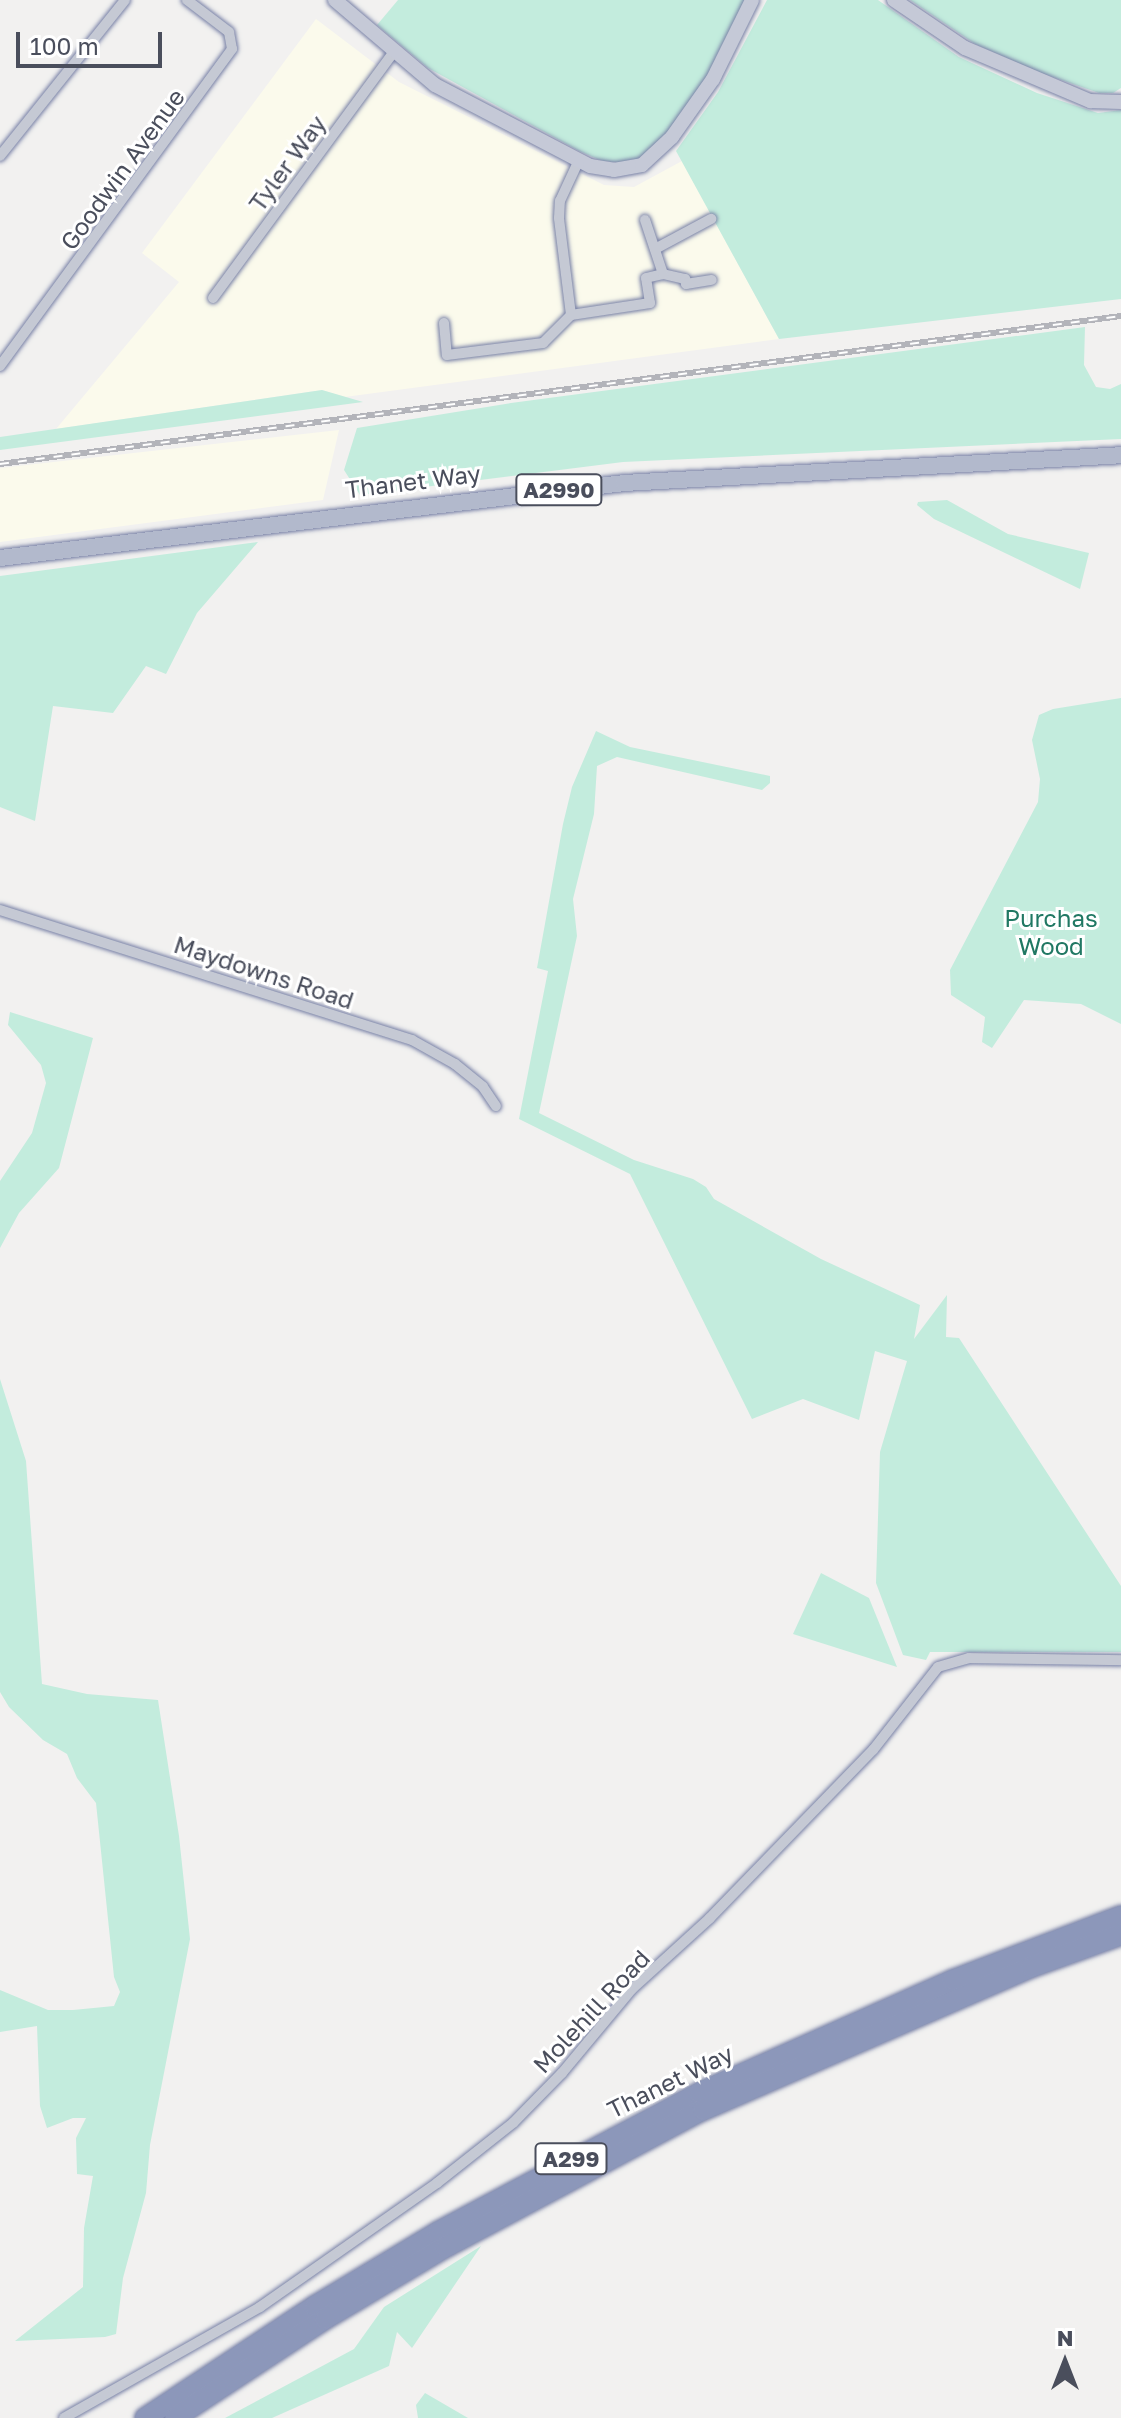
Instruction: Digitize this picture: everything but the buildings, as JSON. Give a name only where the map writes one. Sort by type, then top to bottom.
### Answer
[{"type":"highway","name":"Thanet Way","points":[[145,2418],[315,2306],[438,2232],[686,2100],[953,1980],[1121,1916]]},
{"type":"highway","name":"Thanet Way","points":[[175,2418],[325,2319],[446,2247],[703,2110],[1032,1967],[1121,1935]]},
{"type":"main road","points":[[335,0],[435,85],[579,160],[614,170],[652,159],[703,95],[752,0]]},
{"type":"main road","points":[[894,0],[965,48],[1090,101],[1121,102]]},
{"type":"main road","name":"Thanet Way","points":[[0,558],[624,483],[1121,455]]},
{"type":"street","points":[[0,156],[125,0]]},
{"type":"street","name":"Goodwin Avenue","points":[[0,366],[232,49],[229,32],[187,0]]},
{"type":"street","name":"Tyler Way","points":[[213,298],[394,52]]},
{"type":"street","points":[[571,315],[559,218],[560,201],[579,160]]},
{"type":"street","points":[[655,249],[711,219]]},
{"type":"street","points":[[645,220],[663,274]]},
{"type":"street","points":[[444,323],[447,355],[543,343],[571,315],[650,303],[646,278],[663,274],[685,279],[686,284],[712,280]]},
{"type":"street","name":"Maydowns Road","points":[[0,910],[412,1040],[455,1064],[483,1087],[496,1106]]},
{"type":"street","name":"Molehill Road","points":[[64,2418],[260,2307],[437,2183],[513,2123],[562,2073],[632,1989],[710,1918],[873,1750],[938,1667],[969,1658],[1121,1660]]},
{"type":"shaded area","points":[[316,19],[399,82],[604,185],[634,187],[682,161],[779,339],[345,397],[322,390],[56,429],[179,282],[142,253]]},
{"type":"shaded area","points":[[339,430],[323,500],[0,542],[0,468]]},
{"type":"green space","points":[[398,0],[746,0],[699,93],[661,145],[644,158],[623,163],[602,161],[579,151],[428,68],[377,25]]},
{"type":"green space","points":[[767,0],[878,0],[959,57],[1037,93],[1098,113],[1121,110],[1121,299],[779,339],[676,151],[718,92]]},
{"type":"green space","points":[[910,0],[1121,0],[1121,88],[1113,93],[1099,93],[1041,73],[975,44]]},
{"type":"green space","points":[[1085,327],[1084,365],[1096,387],[1110,389],[1121,384],[1121,439],[623,462],[360,495],[344,470],[357,428],[511,403]]},
{"type":"green space","points":[[322,390],[363,402],[0,450],[0,437]]},
{"type":"green space","points":[[947,500],[1008,534],[1089,553],[1080,589],[934,519],[917,505],[918,502]]},
{"type":"green space","points":[[258,542],[197,613],[166,674],[146,666],[113,713],[53,706],[35,821],[0,807],[0,576]]},
{"type":"green space","name":"Purchas Wood","points":[[1121,698],[1121,1024],[1081,1004],[1024,1000],[992,1048],[982,1042],[985,1017],[951,995],[950,970],[1038,802],[1040,779],[1032,740],[1039,715],[1053,709]]},
{"type":"green space","points":[[596,731],[630,747],[770,776],[770,783],[762,790],[617,757],[597,766],[594,814],[573,899],[577,936],[539,1113],[634,1160],[693,1179],[706,1187],[714,1199],[821,1259],[920,1305],[914,1339],[947,1295],[946,1337],[959,1338],[1121,1586],[1121,1652],[930,1652],[926,1660],[903,1655],[876,1583],[880,1452],[907,1361],[875,1351],[859,1420],[803,1399],[752,1419],[630,1174],[519,1119],[548,971],[537,968],[563,824],[572,787]]},
{"type":"green space","points":[[10,1012],[93,1038],[59,1168],[19,1213],[0,1248],[0,1181],[32,1133],[46,1083],[41,1065],[8,1025]]},
{"type":"green space","points":[[0,1379],[26,1461],[42,1684],[87,1694],[158,1700],[179,1836],[190,1939],[150,2145],[146,2193],[123,2278],[116,2334],[105,2337],[15,2341],[83,2287],[84,2228],[93,2176],[77,2174],[76,2138],[86,2118],[73,2118],[47,2128],[40,2106],[37,2026],[0,2032],[0,1990],[48,2010],[114,2006],[120,1992],[114,1977],[96,1803],[77,1778],[67,1754],[43,1740],[9,1707],[0,1692]]},
{"type":"green space","points":[[821,1573],[869,1598],[897,1667],[793,1634]]},
{"type":"green space","points":[[481,2246],[412,2348],[397,2332],[389,2366],[272,2418],[225,2418],[354,2349],[384,2307]]},
{"type":"green space","points":[[425,2393],[468,2418],[418,2418],[416,2405]]},
{"type":"railway","points":[[0,464],[1121,316]]}]
